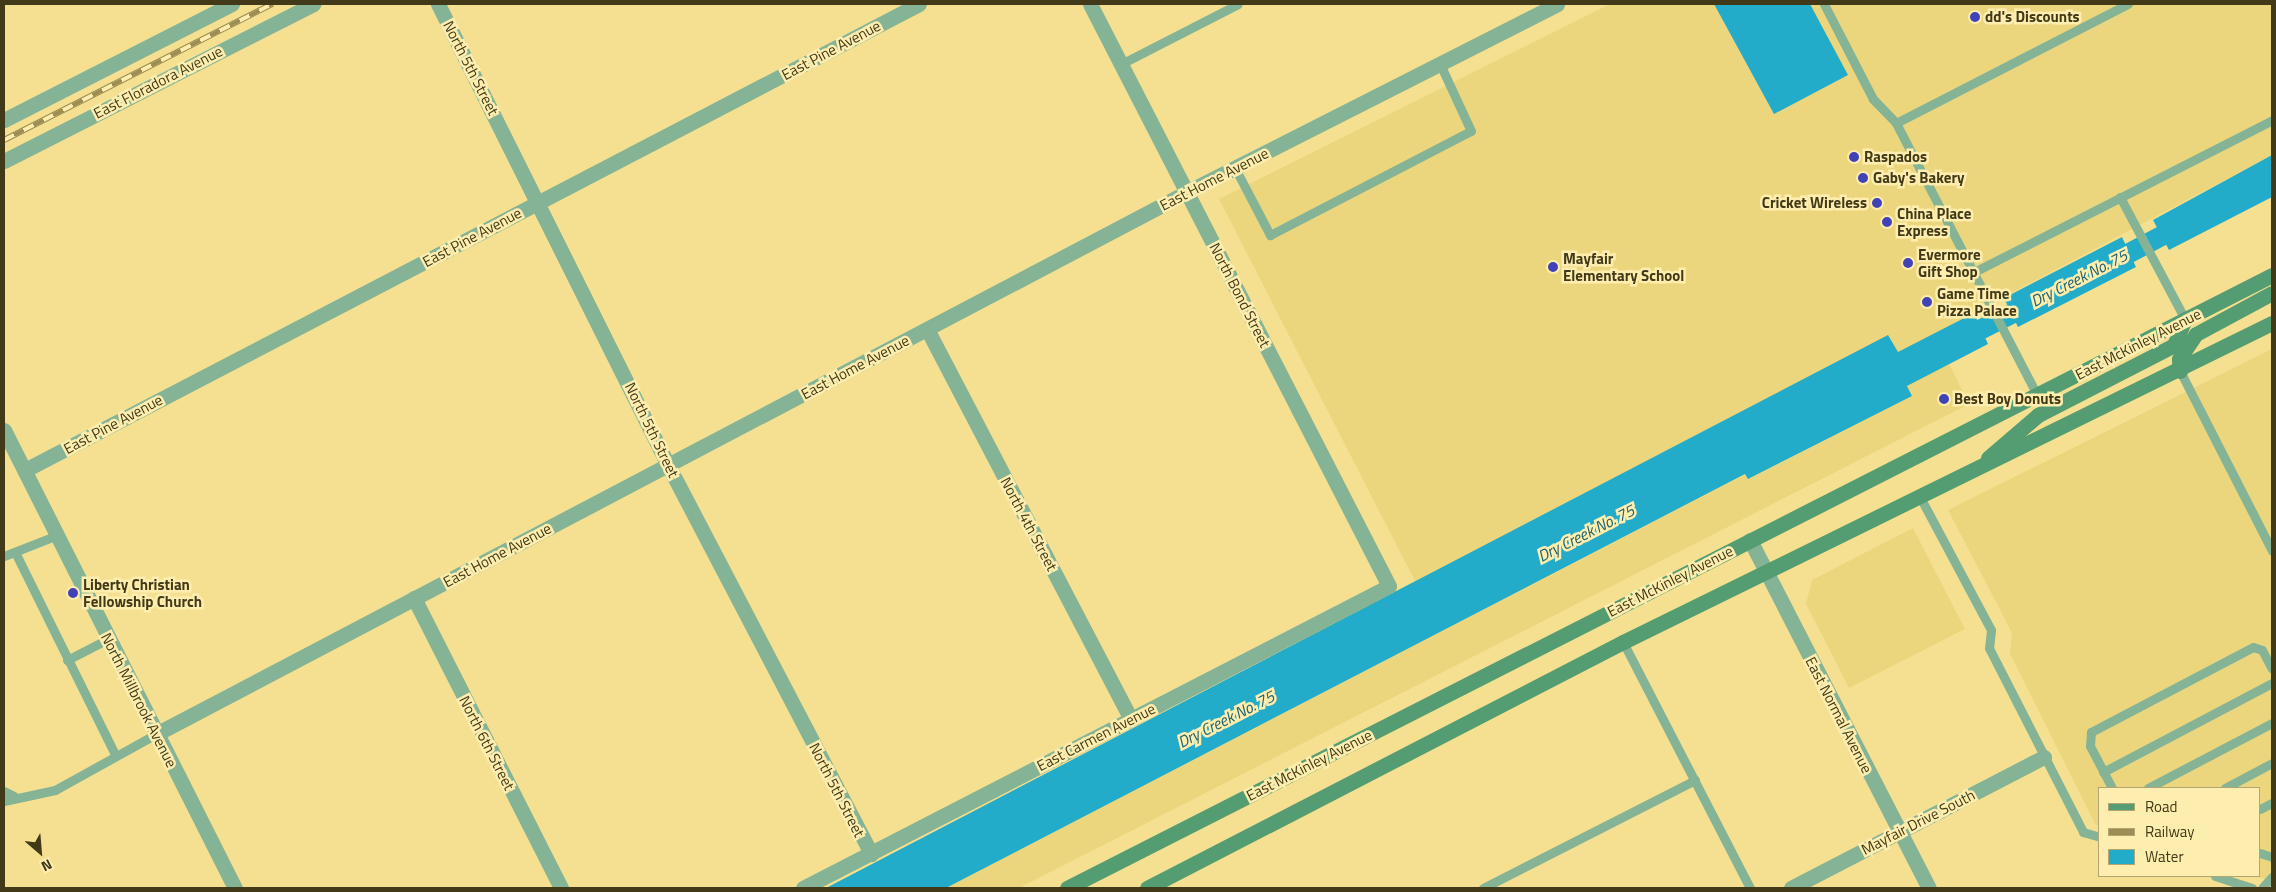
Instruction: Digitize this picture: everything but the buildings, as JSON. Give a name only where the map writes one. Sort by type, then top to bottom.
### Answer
[{"type":"main road","name":"East McKinley Avenue","points":[[1067,888],[2272,275]]},
{"type":"main road","points":[[2180,371],[2179,359],[2196,334],[2272,293]]},
{"type":"main road","points":[[1972,472],[2038,415],[2174,345],[2185,320]]},
{"type":"main road","points":[[1147,888],[1623,642],[2180,371],[2272,323]]},
{"type":"street","points":[[4,120],[232,4]]},
{"type":"street","name":"East Floradora Avenue","points":[[4,161],[313,4]]},
{"type":"street","name":"North 5th Street","points":[[438,4],[539,201],[668,465],[870,854]]},
{"type":"street","name":"East Pine Avenue","points":[[25,470],[919,4]]},
{"type":"street","name":"North Bond Street","points":[[1090,4],[1389,586]]},
{"type":"street","name":"East Home Avenue","points":[[156,734],[1187,192],[1557,4]]},
{"type":"street","name":"North 4th Street","points":[[927,329],[1131,719]]},
{"type":"street","name":"North Millbrook Avenue","points":[[4,430],[25,470],[55,536],[235,888]]},
{"type":"street","name":"East Normal Avenue","points":[[1750,540],[1898,832],[1929,888]]},
{"type":"street","name":"East Carmen Avenue","points":[[803,888],[1389,586]]},
{"type":"street","name":"North 6th Street","points":[[414,598],[561,888]]},
{"type":"street","name":"Mayfair Drive South","points":[[1792,888],[2044,757]]},
{"type":"lane","points":[[1121,64],[1238,4]]},
{"type":"lane","points":[[1824,4],[1872,99],[1896,123],[2037,395]]},
{"type":"lane","points":[[1896,123],[2128,4]]},
{"type":"lane","points":[[1235,168],[1270,235],[1471,131],[1440,64]]},
{"type":"lane","points":[[1974,272],[2272,120]]},
{"type":"lane","points":[[2120,197],[2185,320]]},
{"type":"lane","points":[[2180,371],[2272,551]]},
{"type":"lane","points":[[1920,497],[1992,630],[1989,648],[2044,757],[2084,832],[2098,836]]},
{"type":"lane","points":[[4,556],[55,536]]},
{"type":"lane","points":[[15,552],[114,754]]},
{"type":"lane","points":[[67,660],[108,639]]},
{"type":"lane","points":[[1623,642],[1750,888]]},
{"type":"lane","points":[[2111,787],[2090,746],[2091,732],[2253,647],[2262,650],[2272,669]]},
{"type":"lane","points":[[2103,772],[2272,683]]},
{"type":"lane","points":[[2150,787],[2272,723]]},
{"type":"lane","points":[[4,801],[14,796],[55,790],[114,754],[156,734]]},
{"type":"lane","points":[[2227,787],[2272,764]]},
{"type":"lane","points":[[1483,888],[1695,780]]},
{"type":"lane","points":[[4,790],[14,796]]},
{"type":"lane","points":[[2261,809],[2272,803]]},
{"type":"lane","points":[[2218,877],[2252,888]]},
{"type":"lane","points":[[2262,888],[2272,877]]},
{"type":"shaded area","name":"Mayfair Elementary School","points":[[1610,4],[2272,4],[2272,155],[1898,353],[1888,336],[1415,581],[1219,199]]},
{"type":"shaded area","points":[[2272,349],[2272,881],[2258,877],[2261,877],[2261,787],[2098,787],[2098,825],[2095,824],[2010,654],[2012,633],[1948,510]]},
{"type":"shaded area","points":[[1949,364],[1969,404],[1019,888],[946,888],[1746,474],[1749,479],[1912,396],[1907,386]]},
{"type":"shaded area","points":[[1913,528],[1965,629],[1849,688],[1806,604],[1812,580]]},
{"type":"water","points":[[1714,4],[1810,4],[1848,75],[1774,114]]},
{"type":"water","points":[[2272,155],[2272,197],[2169,250],[2153,220]]},
{"type":"water","points":[[2122,237],[2136,267],[2018,327],[2004,298]]},
{"type":"water","points":[[1974,313],[1988,344],[1907,386],[1912,396],[1748,479],[1745,474],[946,888],[826,888],[1888,335],[1898,352]]},
{"type":"waterway","name":"Dry Creek No. 75","points":[[2105,266],[2186,223]]},
{"type":"waterway","name":"Dry Creek No. 75","points":[[1958,341],[2035,302]]},
{"type":"railway","points":[[4,140],[272,4]]},
{"type":"place","name":"dd's Discounts","points":[[1975,17]]},
{"type":"place","name":"Raspados","points":[[1854,157]]},
{"type":"place","name":"Gaby's Bakery","points":[[1863,178]]},
{"type":"place","name":"Cricket Wireless","points":[[1877,203]]},
{"type":"place","name":"China Place Express","points":[[1887,222]]},
{"type":"place","name":"Evermore Gift Shop","points":[[1908,263]]},
{"type":"place","name":"Mayfair Elementary School","points":[[1553,267]]},
{"type":"place","name":"Game Time Pizza Palace","points":[[1927,302]]},
{"type":"place","name":"Best Boy Donuts","points":[[1944,399]]},
{"type":"place","name":"Liberty Christian Fellowship Church","points":[[73,593]]}]
